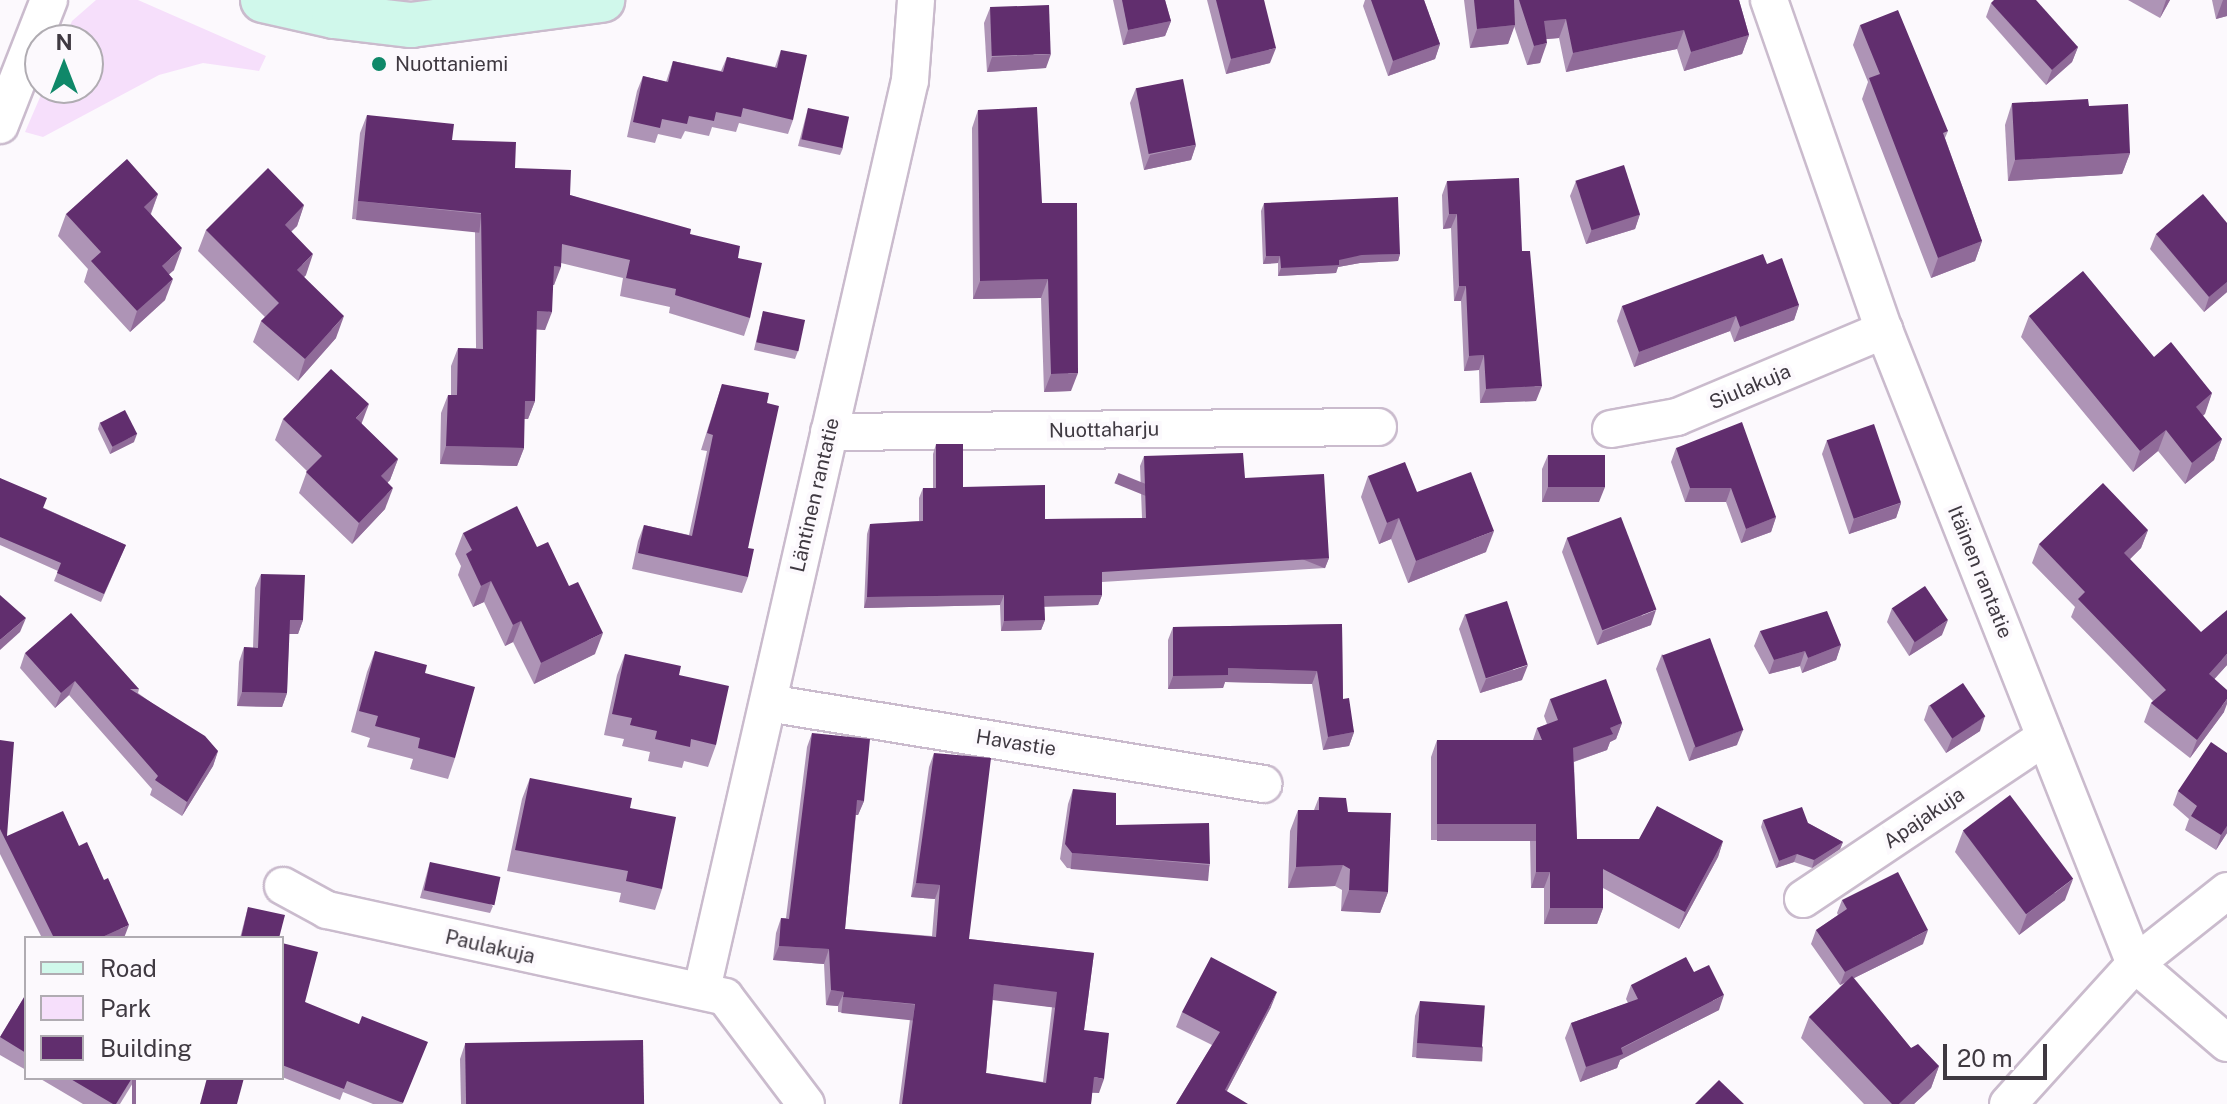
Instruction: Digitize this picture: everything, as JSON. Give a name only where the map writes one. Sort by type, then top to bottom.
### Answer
[{"type":"main road","points":[[263,0],[334,16],[411,25],[602,0]]},
{"type":"street","points":[[0,125],[49,0]]},
{"type":"street","name":"Läntinen rantatie","points":[[702,989],[910,80],[916,0]]},
{"type":"street","name":"Itäinen rantatie","points":[[1769,0],[1884,330],[2135,964]]},
{"type":"street","name":"Siulakuja","points":[[1611,429],[1677,417],[1884,330]]},
{"type":"street","name":"Nuottaharju","points":[[829,432],[1378,427]]},
{"type":"street","name":"Havastie","points":[[768,703],[1263,784]]},
{"type":"street","name":"Apajakuja","points":[[1803,899],[2045,737]]},
{"type":"street","name":"Paulakuja","points":[[283,886],[327,910],[677,989],[702,989]]},
{"type":"street","points":[[2008,1104],[2135,964],[2227,891]]},
{"type":"street","points":[[2135,964],[2227,1043]]},
{"type":"street","points":[[702,989],[725,997],[806,1104]]},
{"type":"green space","points":[[96,0],[138,0],[266,56],[259,71],[203,63],[159,75],[43,137],[25,132],[37,104],[104,104],[104,24],[71,24]]},
{"type":"building","points":[[1122,0],[1165,0],[1171,21],[1128,30]]},
{"type":"building","points":[[1216,0],[1264,0],[1276,48],[1231,59]]},
{"type":"building","points":[[1371,0],[1424,0],[1440,44],[1393,61]]},
{"type":"building","points":[[1474,0],[1514,0],[1515,25],[1477,29]]},
{"type":"building","points":[[1519,0],[1739,0],[1749,35],[1691,52],[1684,30],[1573,53],[1566,19],[1544,21],[1547,43],[1534,46]]},
{"type":"building","points":[[1994,0],[2036,0],[2078,47],[2052,70],[1991,3]]},
{"type":"building","points":[[1049,5],[1051,54],[992,56],[990,7]]},
{"type":"building","points":[[1898,10],[1948,131],[1943,133],[1982,241],[1938,258],[1869,78],[1880,74],[1860,25]]},
{"type":"building","points":[[781,50],[807,55],[793,120],[743,108],[741,117],[716,112],[714,121],[689,116],[687,124],[662,119],[660,128],[633,122],[643,76],[668,82],[673,61],[723,72],[727,57],[777,68]]},
{"type":"building","points":[[1183,79],[1196,145],[1149,154],[1136,88]]},
{"type":"building","points":[[2088,99],[2089,106],[2128,104],[2130,153],[2015,160],[2012,103]]},
{"type":"building","points":[[1037,107],[1042,203],[1077,203],[1078,373],[1051,374],[1048,279],[980,281],[978,110]]},
{"type":"building","points":[[808,108],[849,117],[842,148],[801,139]]},
{"type":"building","points":[[367,115],[454,124],[452,140],[516,142],[515,168],[571,170],[570,195],[691,229],[690,234],[740,246],[738,258],[762,263],[750,318],[675,295],[676,289],[626,278],[630,260],[562,244],[561,267],[554,266],[552,312],[537,311],[535,401],[525,401],[524,448],[446,446],[448,395],[457,395],[458,348],[483,349],[481,213],[358,201]]},
{"type":"building","points":[[127,159],[158,194],[144,207],[182,248],[162,266],[173,279],[137,311],[91,261],[101,252],[66,214]]},
{"type":"building","points":[[1624,165],[1640,214],[1592,230],[1575,181]]},
{"type":"building","points":[[268,168],[304,205],[285,225],[313,254],[297,270],[344,316],[305,359],[261,321],[279,303],[206,230]]},
{"type":"building","points":[[1519,178],[1522,251],[1530,251],[1542,386],[1486,389],[1484,355],[1469,356],[1466,286],[1459,286],[1457,214],[1449,214],[1447,181]]},
{"type":"building","points":[[2203,194],[2227,223],[2227,282],[2209,297],[2156,234]]},
{"type":"building","points":[[1398,197],[1400,254],[1362,255],[1339,260],[1339,265],[1281,268],[1280,256],[1266,256],[1264,203]]},
{"type":"building","points":[[1763,254],[1767,264],[1782,258],[1799,305],[1740,327],[1736,316],[1639,352],[1622,306]]},
{"type":"building","points":[[2083,271],[2154,357],[2171,342],[2212,393],[2196,407],[2222,439],[2192,463],[2166,430],[2140,451],[2029,316]]},
{"type":"building","points":[[763,311],[805,320],[798,351],[756,342]]},
{"type":"building","points":[[331,369],[369,404],[356,418],[398,459],[381,476],[393,488],[359,523],[306,472],[322,456],[283,419]]},
{"type":"building","points":[[722,384],[769,393],[767,403],[779,406],[748,548],[754,549],[748,577],[638,553],[644,525],[692,536],[713,435],[707,433]]},
{"type":"building","points":[[125,410],[137,434],[112,447],[100,423]]},
{"type":"building","points":[[1742,422],[1776,517],[1746,529],[1731,488],[1690,488],[1676,448]]},
{"type":"building","points":[[1874,424],[1901,502],[1854,519],[1827,440]]},
{"type":"building","points":[[936,444],[963,444],[963,487],[1045,485],[1045,519],[1146,518],[1144,456],[1243,453],[1245,478],[1324,474],[1329,558],[1102,572],[1102,595],[1044,596],[1045,620],[1004,621],[1004,595],[867,597],[870,524],[923,521],[923,488],[936,488]]},
{"type":"building","points":[[1548,455],[1605,455],[1605,487],[1548,487]]},
{"type":"building","points":[[1405,462],[1417,492],[1471,472],[1494,531],[1416,561],[1399,518],[1387,523],[1368,476]]},
{"type":"building","points":[[0,478],[47,498],[43,508],[126,545],[104,594],[57,573],[61,563],[0,537]]},
{"type":"building","points":[[2103,483],[2148,530],[2124,553],[2201,632],[2227,610],[2227,654],[2209,674],[2227,690],[2227,699],[2197,740],[2151,703],[2166,690],[2078,599],[2085,592],[2039,544]]},
{"type":"building","points":[[517,506],[537,547],[548,542],[569,586],[578,582],[603,633],[541,663],[521,621],[513,625],[491,581],[481,586],[466,554],[472,550],[463,533]]},
{"type":"building","points":[[1621,517],[1656,609],[1602,630],[1567,538]]},
{"type":"building","points":[[261,574],[305,575],[303,620],[290,620],[287,693],[242,692],[244,647],[258,648]]},
{"type":"building","points":[[1925,586],[1948,620],[1915,642],[1892,608]]},
{"type":"building","points":[[0,595],[26,618],[0,640]]},
{"type":"building","points":[[1507,601],[1528,665],[1486,678],[1465,615]]},
{"type":"building","points":[[1827,611],[1841,645],[1808,658],[1805,651],[1774,660],[1760,631]]},
{"type":"building","points":[[71,613],[139,689],[130,689],[205,736],[218,751],[187,802],[155,780],[158,776],[75,681],[61,693],[25,653]]},
{"type":"building","points":[[1342,624],[1343,699],[1349,698],[1354,732],[1328,737],[1317,671],[1228,668],[1228,675],[1173,676],[1173,627]]},
{"type":"building","points":[[1710,638],[1744,730],[1696,748],[1662,655]]},
{"type":"building","points":[[375,651],[427,665],[425,673],[475,687],[455,758],[418,748],[420,738],[375,726],[378,716],[359,711]]},
{"type":"building","points":[[625,654],[681,666],[679,675],[729,686],[716,745],[691,739],[690,747],[655,739],[657,731],[630,725],[632,718],[612,714]]},
{"type":"building","points":[[1606,679],[1622,723],[1610,728],[1613,734],[1573,748],[1577,839],[1639,839],[1657,806],[1723,841],[1685,912],[1603,869],[1603,908],[1550,908],[1550,872],[1536,872],[1536,824],[1437,824],[1437,740],[1542,740],[1537,728],[1558,720],[1550,699]]},
{"type":"building","points":[[1963,683],[1985,716],[1952,739],[1930,705]]},
{"type":"building","points":[[812,733],[870,739],[864,801],[857,800],[845,929],[936,937],[940,885],[916,883],[934,753],[991,758],[969,939],[1094,953],[1084,1030],[1109,1033],[1104,1079],[1094,1077],[1091,1104],[902,1104],[915,1004],[843,997],[844,992],[831,990],[829,949],[779,946],[781,918],[789,919]],"holes":[[[994,984],[1057,992],[1046,1083],[986,1073]]]},
{"type":"building","points":[[0,740],[14,742],[7,836],[63,811],[79,846],[87,842],[104,880],[108,878],[129,925],[104,936],[53,936],[0,829]]},
{"type":"building","points":[[2211,742],[2227,753],[2227,826],[2221,835],[2191,816],[2197,806],[2178,791]]},
{"type":"building","points":[[530,778],[632,798],[630,808],[676,817],[662,889],[626,881],[628,871],[515,850]]},
{"type":"building","points":[[1073,789],[1116,793],[1116,825],[1209,823],[1210,864],[1072,853],[1065,844]]},
{"type":"building","points":[[2010,795],[2073,879],[2026,914],[1963,831]]},
{"type":"building","points":[[1319,797],[1346,798],[1348,812],[1391,813],[1388,892],[1349,890],[1350,869],[1343,865],[1296,867],[1298,810],[1319,810]]},
{"type":"building","points":[[1802,807],[1808,823],[1843,842],[1814,860],[1797,854],[1779,861],[1763,820]]},
{"type":"building","points":[[430,862],[500,877],[494,905],[424,890]]},
{"type":"building","points":[[1898,872],[1928,930],[1845,972],[1816,930],[1847,909],[1842,900]]},
{"type":"building","points":[[248,907],[285,915],[280,936],[241,936]]},
{"type":"building","points":[[284,944],[318,952],[305,1002],[359,1024],[362,1016],[428,1042],[403,1103],[347,1081],[344,1089],[284,1066]]},
{"type":"building","points":[[1211,957],[1277,992],[1225,1090],[1248,1104],[1176,1104],[1220,1032],[1182,1012]]},
{"type":"building","points":[[1686,957],[1694,972],[1709,965],[1724,995],[1621,1048],[1623,1054],[1586,1067],[1571,1023],[1638,999],[1631,985]]},
{"type":"building","points":[[1852,976],[1911,1048],[1918,1044],[1939,1066],[1899,1104],[1892,1104],[1809,1017]]},
{"type":"building","points":[[24,997],[24,1052],[0,1037]]},
{"type":"building","points":[[1420,1001],[1485,1006],[1482,1047],[1417,1043]]},
{"type":"building","points":[[643,1040],[644,1104],[466,1104],[465,1043]]},
{"type":"building","points":[[72,1080],[131,1080],[116,1104]]},
{"type":"building","points":[[206,1080],[243,1080],[237,1104],[200,1104]]},
{"type":"building","points":[[1719,1080],[1744,1104],[1695,1104]]},
{"type":"place","name":"Nuottaniemi","points":[[379,64]]}]
